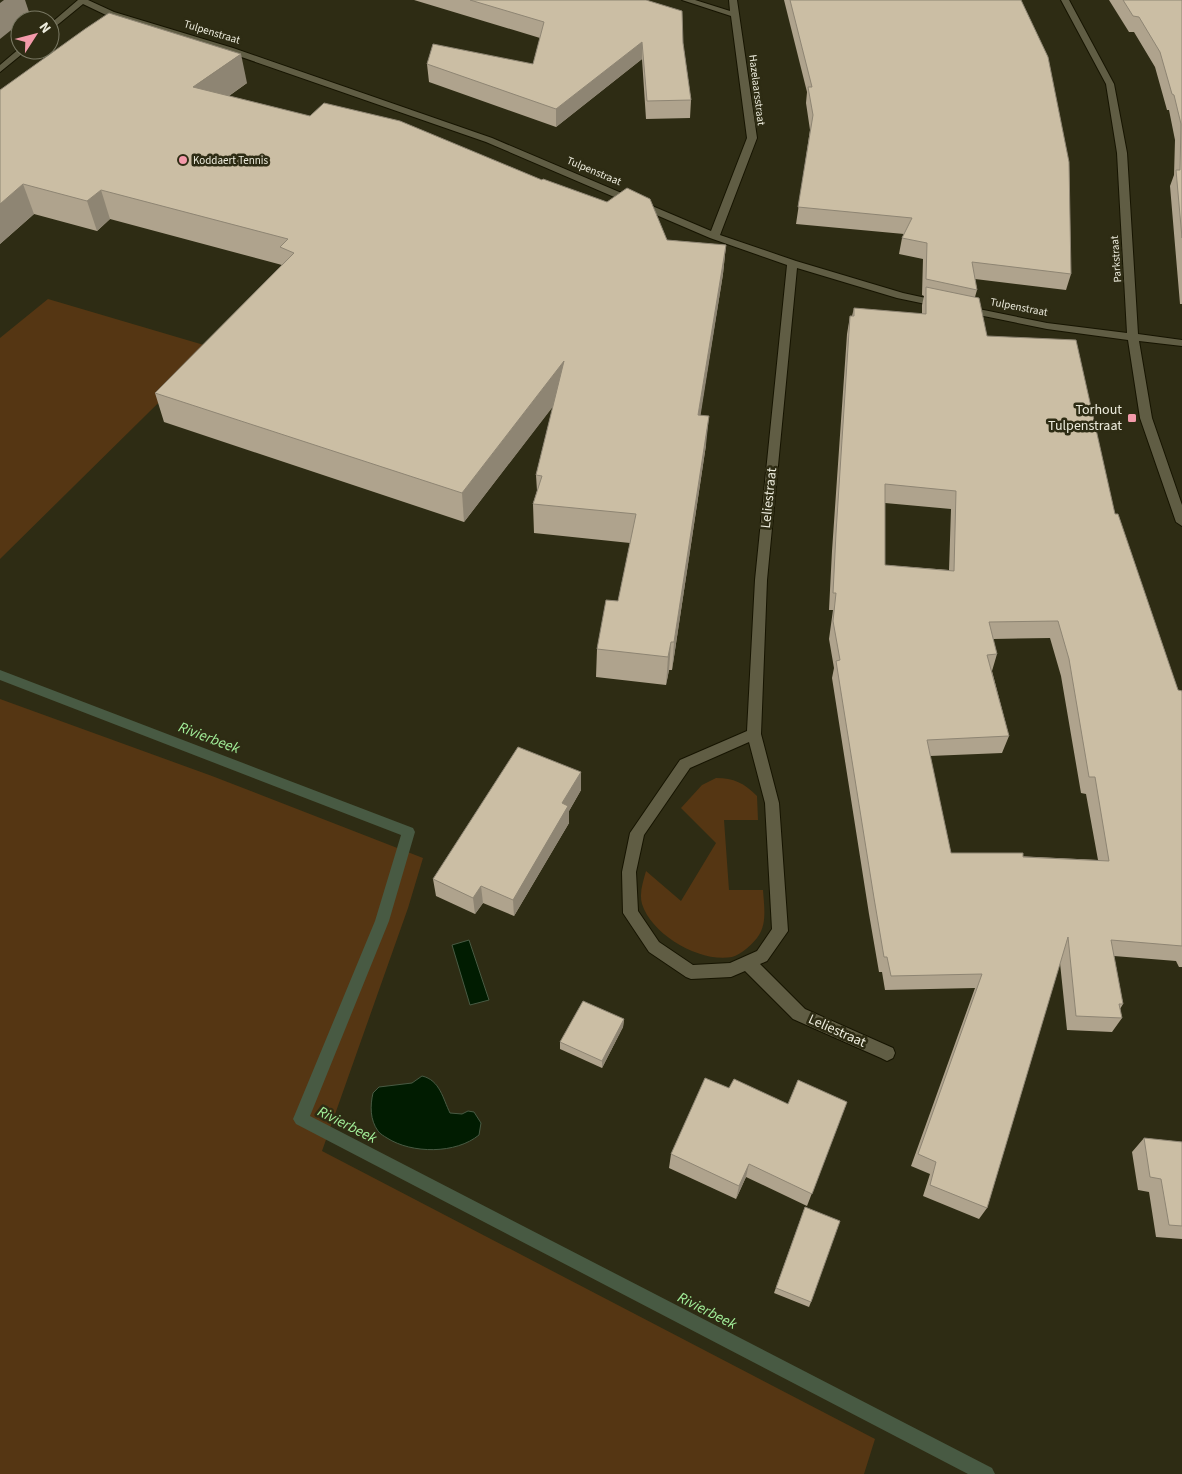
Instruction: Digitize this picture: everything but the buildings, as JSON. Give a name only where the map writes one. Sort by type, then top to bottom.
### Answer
[{"type":"street","points":[[60,20],[83,0]]},
{"type":"street","name":"Tulpenstraat","points":[[83,0],[111,14],[230,50],[488,140],[714,236],[792,263],[901,296],[1048,326],[1182,342]]},
{"type":"street","points":[[686,0],[736,15]]},
{"type":"street","name":"Hazelaarsstraat","points":[[714,236],[752,138],[733,0]]},
{"type":"street","name":"Parkstraat","points":[[1065,0],[1110,84],[1122,153],[1133,336],[1146,418],[1182,522]]},
{"type":"street","points":[[0,69],[11,60]]},
{"type":"street","name":"Leliestraat","points":[[754,734],[685,764],[637,834],[629,872],[631,913],[654,947],[691,972],[731,970],[762,956],[780,931],[772,803],[754,734],[761,580],[792,263]]},
{"type":"street","name":"Leliestraat","points":[[747,962],[799,1014],[888,1053]]},
{"type":"shaded area","points":[[48,299],[214,348],[0,559],[0,338]]},
{"type":"shaded area","points":[[0,699],[212,776],[423,858],[408,908],[322,1151],[875,1439],[864,1474],[0,1474]]},
{"type":"shaded area","points":[[716,778],[738,782],[757,796],[758,820],[724,820],[729,890],[763,890],[764,908],[762,930],[754,942],[736,956],[719,958],[692,951],[666,936],[647,915],[641,896],[646,871],[681,901],[716,843],[681,808],[702,785]]},
{"type":"shaded area","points":[[469,940],[489,1000],[470,1005],[452,945]]},
{"type":"shaded area","points":[[422,1076],[428,1078],[437,1086],[450,1113],[474,1112],[481,1123],[479,1135],[458,1146],[434,1150],[409,1147],[387,1138],[379,1132],[375,1127],[371,1113],[373,1093],[379,1087],[412,1083]]},
{"type":"waterway","name":"Rivierbeek","points":[[0,675],[408,832],[382,921],[301,1119],[986,1474]]},
{"type":"place","name":"Koddaert Tennis","points":[[183,160]]},
{"type":"place","name":"Torhout Tulpenstraat","points":[[1132,418]]}]
